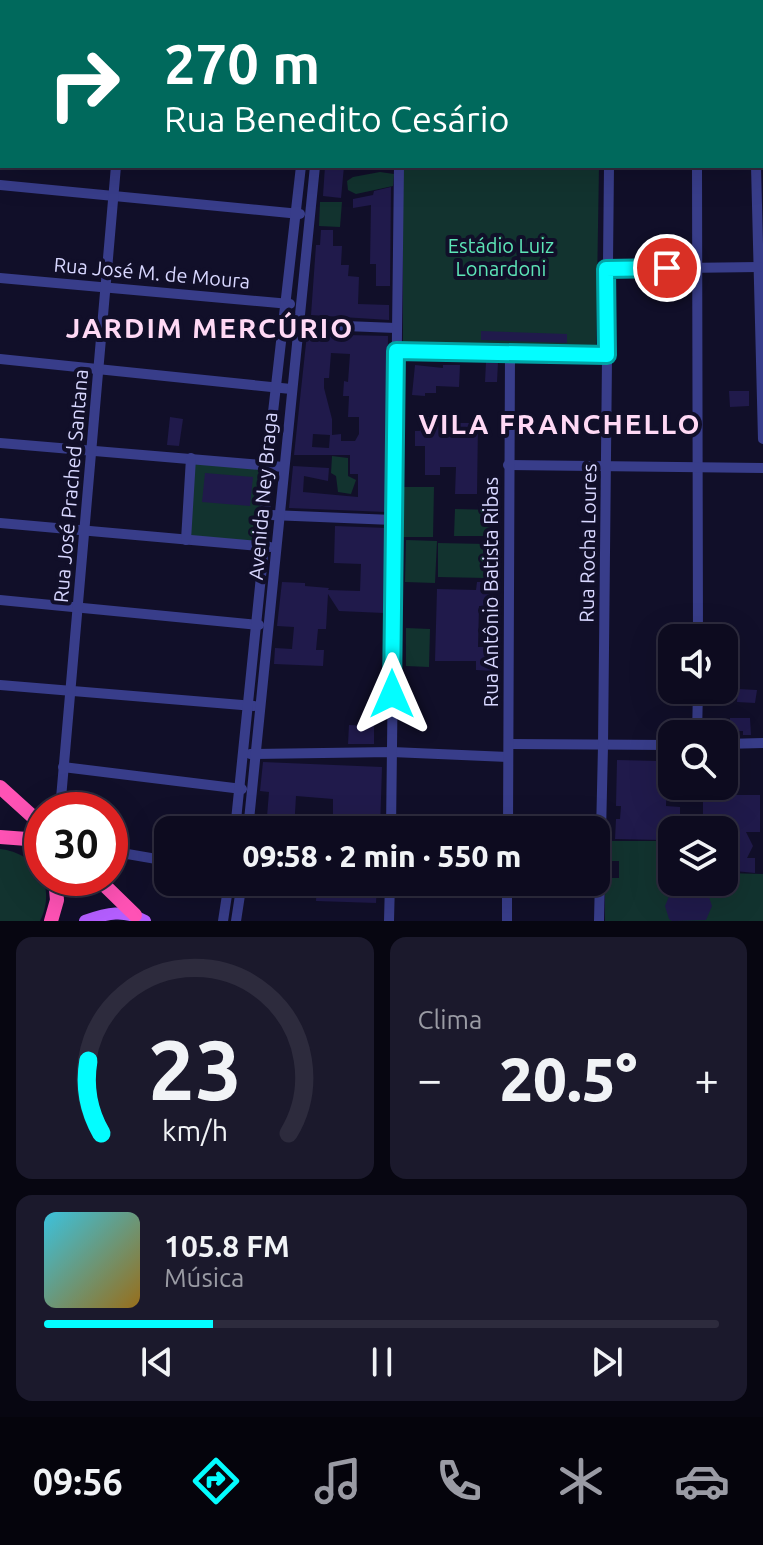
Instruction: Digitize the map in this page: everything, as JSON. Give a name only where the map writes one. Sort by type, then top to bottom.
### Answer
[{"type":"highway","points":[[0,787],[24,809]]},
{"type":"highway","points":[[0,837],[24,839]]},
{"type":"highway","points":[[51,921],[57,896]]},
{"type":"highway","points":[[116,896],[140,918]]},
{"type":"main road","points":[[85,921],[118,912],[140,918]]},
{"type":"street","name":"Rua José Prached Santana","points":[[61,792],[116,168]]},
{"type":"street","name":"Avenida Ney Braga","points":[[249,816],[257,755],[255,625],[264,547],[267,465],[301,168]]},
{"type":"street","name":"Avenida Ney Braga","points":[[236,816],[243,754],[269,624],[277,517],[315,168]]},
{"type":"street","points":[[391,816],[399,168]]},
{"type":"street","name":"Rua Rocha Loures","points":[[599,921],[609,168]]},
{"type":"street","points":[[697,168],[698,624]]},
{"type":"street","points":[[756,168],[763,439]]},
{"type":"street","points":[[0,185],[310,215]]},
{"type":"street","points":[[606,269],[759,267]]},
{"type":"street","name":"Rua José M. de Moura","points":[[0,278],[300,305]]},
{"type":"street","points":[[282,324],[396,328]]},
{"type":"street","points":[[396,351],[607,355]]},
{"type":"street","name":"Rua Antônio Batista Ribas","points":[[508,816],[510,353]]},
{"type":"street","points":[[0,359],[291,389]]},
{"type":"street","points":[[0,443],[284,467]]},
{"type":"street","points":[[186,540],[191,458]]},
{"type":"street","points":[[508,465],[763,468]]},
{"type":"street","points":[[266,514],[277,517],[393,520]]},
{"type":"street","points":[[0,523],[276,547]]},
{"type":"street","points":[[0,600],[269,624]]},
{"type":"street","points":[[0,685],[254,706]]},
{"type":"street","points":[[738,744],[763,743]]},
{"type":"street","points":[[509,744],[658,745]]},
{"type":"street","points":[[243,754],[392,752],[508,757]]},
{"type":"street","points":[[63,767],[252,790]]},
{"type":"street","points":[[128,854],[154,859]]},
{"type":"street","points":[[223,921],[227,896]]},
{"type":"street","points":[[236,921],[240,896]]},
{"type":"street","points":[[389,921],[390,896]]},
{"type":"street","points":[[507,896],[507,921]]},
{"type":"green space","name":"Estádio Luiz Lonardoni","points":[[403,168],[599,168],[596,349],[403,344]]},
{"type":"green space","points":[[380,172],[394,174],[393,186],[356,194],[348,190],[347,181],[353,177]]},
{"type":"green space","points":[[320,202],[342,202],[340,227],[319,226]]},
{"type":"green space","points":[[332,456],[348,458],[348,476],[356,480],[351,494],[338,492],[336,476],[331,473]]},
{"type":"green space","points":[[193,461],[266,466],[261,544],[188,538]]},
{"type":"green space","points":[[403,487],[434,487],[433,537],[402,537]]},
{"type":"green space","points":[[455,509],[494,510],[493,536],[454,536]]},
{"type":"green space","points":[[406,540],[437,541],[435,583],[405,582]]},
{"type":"green space","points":[[438,543],[486,544],[486,578],[438,577]]},
{"type":"green space","points":[[406,628],[430,629],[429,667],[406,666]]},
{"type":"green space","points":[[611,841],[658,841],[658,896],[738,896],[738,873],[763,874],[763,921],[605,921],[605,896],[610,896],[610,878],[619,878],[619,861],[611,861]]},
{"type":"green space","points":[[0,849],[24,857],[24,896],[46,896],[40,921],[0,921]]},
{"type":"building","points":[[325,168],[344,168],[341,198],[323,196]]},
{"type":"building","points":[[391,187],[390,286],[376,286],[376,264],[370,264],[371,205],[353,208],[353,199]]},
{"type":"building","points":[[321,230],[333,230],[333,246],[342,246],[341,265],[349,265],[348,276],[359,277],[358,304],[389,305],[389,320],[311,315],[316,245],[320,245]]},
{"type":"building","points":[[481,331],[567,334],[567,343],[481,340]]},
{"type":"building","points":[[307,334],[388,336],[386,512],[289,508],[293,466],[329,468],[328,481],[304,476],[303,492],[358,497],[358,474],[350,474],[350,455],[294,455]],"holes":[[[331,353],[350,354],[348,382],[344,381],[343,396],[349,396],[348,417],[359,417],[359,434],[355,441],[341,441],[341,434],[332,435],[332,419],[324,388],[324,378],[329,378]],[[313,434],[330,435],[329,448],[312,447]]]},
{"type":"building","points":[[486,362],[498,362],[497,382],[485,382]]},
{"type":"building","points":[[415,365],[443,368],[443,365],[460,365],[459,387],[436,386],[436,393],[412,395]]},
{"type":"building","points":[[729,391],[749,391],[749,406],[730,407]]},
{"type":"building","points":[[170,417],[183,419],[179,446],[167,445]]},
{"type":"building","points":[[420,417],[444,417],[444,423],[478,423],[477,494],[455,494],[456,467],[440,467],[440,475],[425,475],[425,446],[415,446],[415,431],[420,431]]},
{"type":"building","points":[[205,473],[253,477],[250,506],[202,502]]},
{"type":"building","points":[[335,526],[387,528],[384,613],[339,611],[328,594],[326,629],[318,629],[316,650],[324,650],[323,666],[274,664],[275,648],[292,649],[294,627],[277,626],[282,582],[305,583],[305,586],[328,590],[360,591],[361,564],[334,563]]},
{"type":"building","points":[[477,582],[493,582],[493,607],[479,606],[478,647],[493,647],[493,671],[476,670],[476,661],[435,661],[437,589],[476,590]]},
{"type":"building","points":[[738,689],[757,690],[755,703],[738,702]]},
{"type":"building","points":[[750,718],[751,735],[738,731],[738,720],[730,720]]},
{"type":"building","points":[[349,725],[374,726],[374,744],[348,744]]},
{"type":"building","points":[[617,760],[658,761],[658,800],[666,800],[666,806],[680,807],[680,816],[658,816],[658,840],[615,839],[616,819],[620,819],[621,806],[616,806]]},
{"type":"building","points":[[263,762],[382,767],[380,816],[333,816],[333,799],[296,796],[295,816],[267,816],[269,792],[260,791]]},
{"type":"building","points":[[738,795],[760,795],[760,832],[746,832],[753,846],[747,858],[755,858],[755,873],[738,871],[738,816],[703,816],[703,800],[738,800]]},
{"type":"building","points":[[316,896],[376,896],[376,903],[316,901]]},
{"type":"building","points":[[669,896],[709,896],[712,906],[706,920],[672,921],[665,906]]},
{"type":"district","name":"JARDIM MERCÚRIO","points":[[210,328]]},
{"type":"district","name":"VILA FRANCHELLO","points":[[560,424]]},
{"type":"route","points":[[392,694],[396,351],[607,355],[606,269],[667,268]]}]
